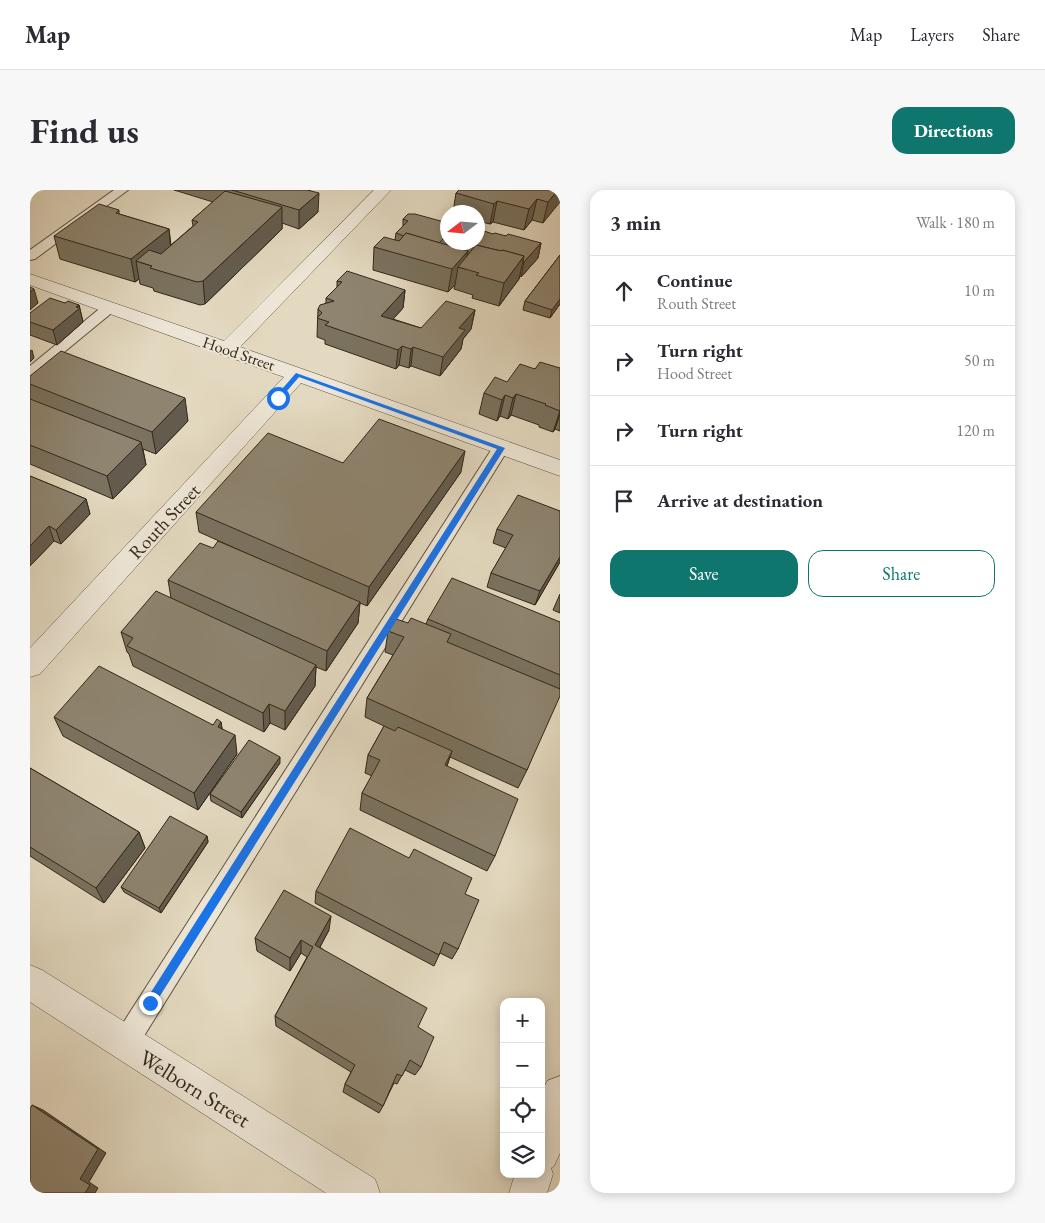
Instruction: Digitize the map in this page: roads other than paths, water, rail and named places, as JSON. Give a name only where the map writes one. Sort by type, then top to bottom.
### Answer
[{"type":"street","points":[[227,349],[383,190]]},
{"type":"street","name":"Hood Street","points":[[30,279],[560,468]]},
{"type":"street","name":"Routh Street","points":[[30,666],[298,374]]},
{"type":"street","name":"Welborn Street","points":[[30,982],[361,1193]]},
{"type":"street","points":[[545,1141],[560,1094]]},
{"type":"street","points":[[528,1193],[533,1178]]},
{"type":"lane","points":[[30,256],[122,190]]},
{"type":"lane","points":[[30,373],[109,308]]},
{"type":"lane","points":[[125,1043],[501,448]]}]
